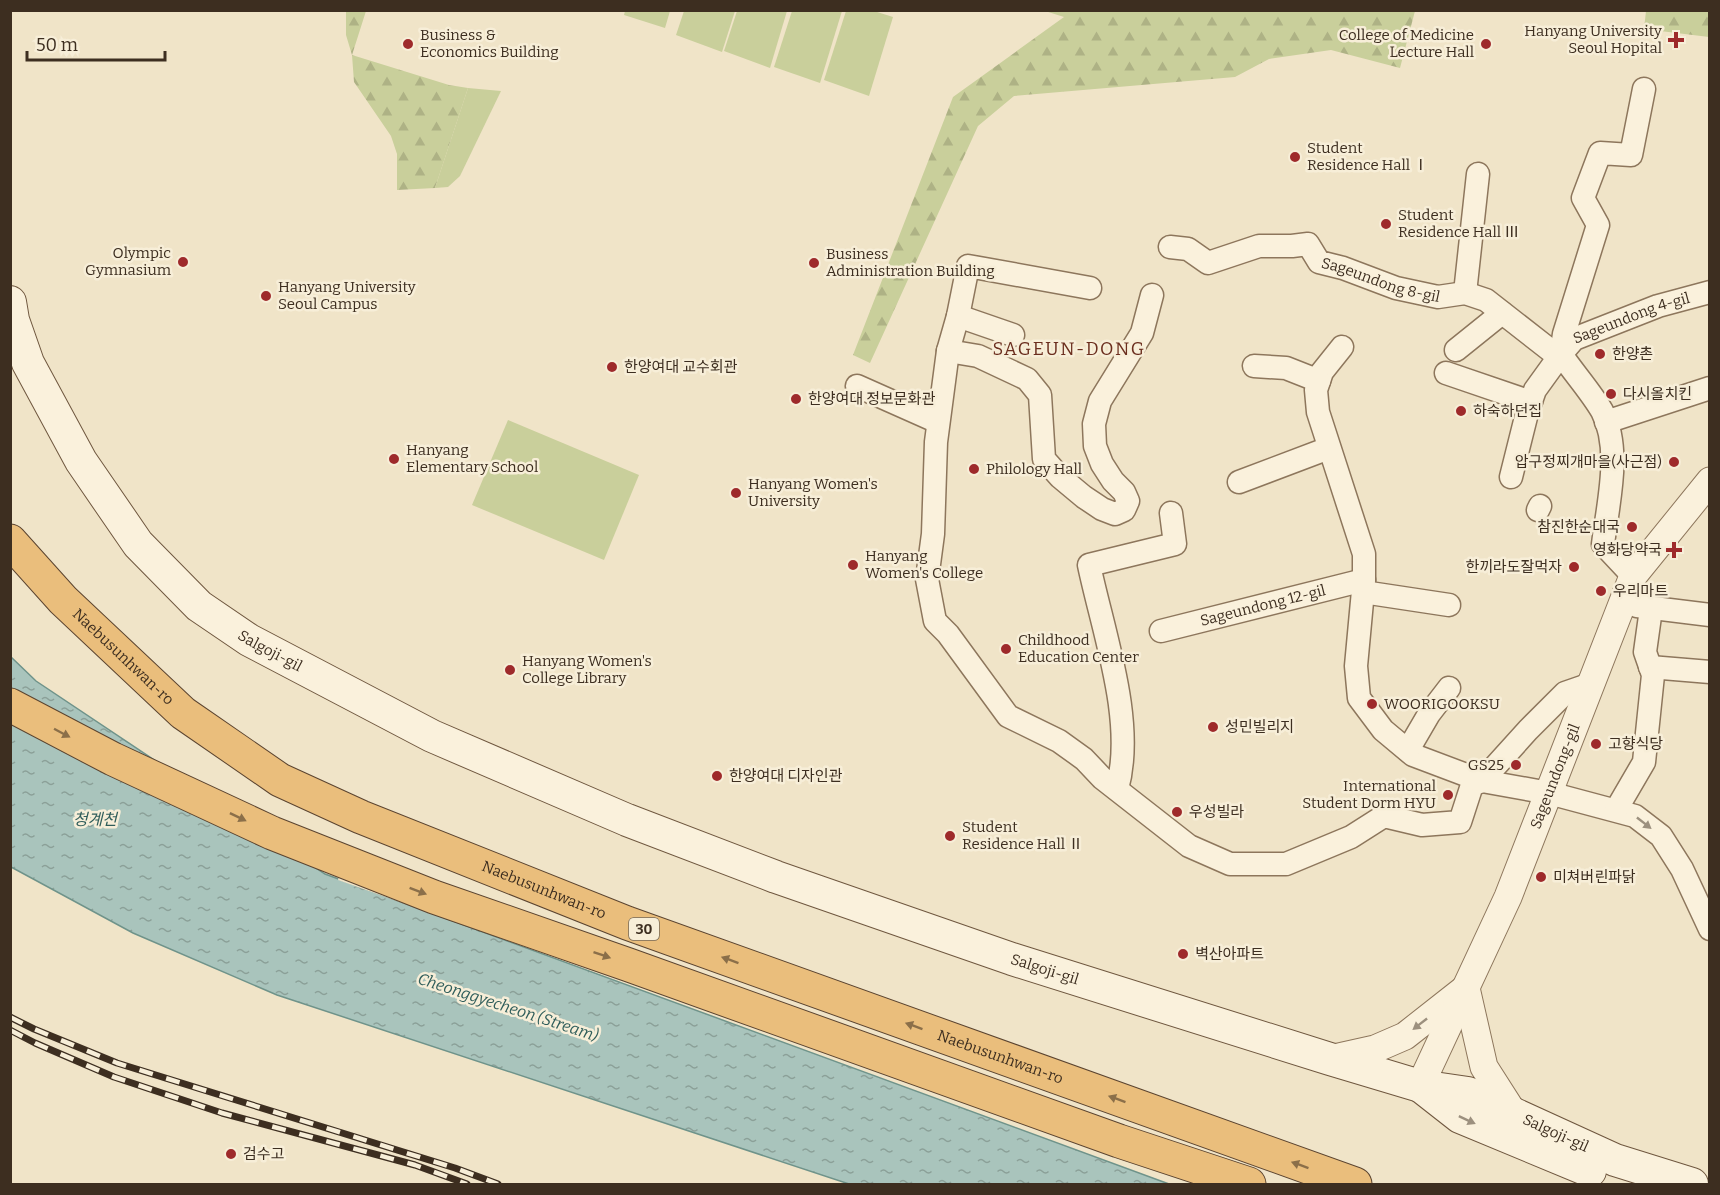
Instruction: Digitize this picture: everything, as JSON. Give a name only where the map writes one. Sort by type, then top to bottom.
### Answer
[{"type":"highway","name":"Naebusunhwan-ro","points":[[10,541],[63,600],[183,713],[280,780],[361,817],[627,923],[1355,1185]]},
{"type":"highway","points":[[10,705],[112,759],[272,833],[434,897],[1119,1141],[1249,1185]]},
{"type":"main road","name":"Salgoji-gil","points":[[10,302],[13,320],[28,363],[81,461],[138,544],[199,606],[249,640],[432,736],[674,839],[787,881],[1012,958],[1420,1086],[1468,1093],[1615,1160],[1692,1185]]},
{"type":"main road","name":"Salgoji-gil","points":[[10,368],[65,470],[124,555],[190,618],[240,656],[431,747],[627,830],[674,839]]},
{"type":"main road","name":"Salgoji-gil","points":[[1420,1086],[1460,1117],[1629,1185]]},
{"type":"street","points":[[1511,477],[1535,390],[1561,354],[1564,334],[1598,225],[1583,198],[1600,153],[1631,155],[1644,89]]},
{"type":"street","name":"Sageundong 8-gil","points":[[1170,247],[1188,249],[1208,263],[1259,246],[1308,244],[1319,262],[1343,268],[1396,288],[1438,297],[1465,293],[1478,174]]},
{"type":"street","points":[[1090,288],[968,266],[948,351],[938,422],[933,534],[927,579],[935,621],[948,634],[1008,716],[1059,741],[1190,846],[1230,864],[1286,864],[1351,837],[1384,816],[1422,825],[1460,822],[1472,785],[1482,781],[1565,693],[1591,684]]},
{"type":"street","name":"Sageundong 4-gil","points":[[1561,354],[1574,339],[1658,306],[1710,292]]},
{"type":"street","points":[[1465,293],[1486,300],[1550,350],[1561,354],[1602,412],[1613,445],[1603,544],[1633,576]]},
{"type":"street","points":[[948,351],[978,356],[1027,379],[1040,395],[1044,459],[1060,477],[1101,509],[1115,514],[1124,510],[1128,501],[1124,492],[1113,481],[1102,464],[1095,446],[1094,424],[1100,401],[1142,333],[1152,295]]},
{"type":"street","points":[[1456,350],[1502,313]]},
{"type":"street","points":[[958,316],[1013,335]]},
{"type":"street","points":[[1342,347],[1323,372],[1316,390],[1318,412],[1364,554],[1364,586],[1356,666],[1359,698],[1383,730],[1413,755],[1482,781],[1549,793],[1635,816],[1660,836],[1682,869],[1710,929]]},
{"type":"street","points":[[1254,366],[1286,368],[1319,381]]},
{"type":"street","points":[[1446,372],[1531,402]]},
{"type":"street","points":[[857,386],[938,422]]},
{"type":"street","points":[[1606,422],[1710,388]]},
{"type":"street","points":[[1239,482],[1329,448]]},
{"type":"street","name":"Sageundong-gil","points":[[1420,1086],[1508,897],[1633,576],[1710,481]]},
{"type":"street","points":[[1110,784],[1120,778],[1124,745],[1119,699],[1089,565],[1174,544],[1171,513]]},
{"type":"street","name":"Sageundong 12-gil","points":[[1161,631],[1364,586],[1449,605]]},
{"type":"street","points":[[1622,603],[1651,609],[1710,615]]},
{"type":"street","points":[[1616,810],[1644,762],[1653,675],[1645,652],[1651,609]]},
{"type":"street","points":[[1650,667],[1710,672]]},
{"type":"street","points":[[1408,750],[1429,714],[1449,688]]},
{"type":"street","points":[[1330,1059],[1375,1049],[1405,1036],[1466,988],[1484,1067],[1514,1114]]},
{"type":"green space","points":[[625,10],[670,11],[665,28],[624,15]]},
{"type":"green space","points":[[346,11],[366,11],[352,55],[346,35]]},
{"type":"green space","points":[[684,11],[735,11],[722,52],[676,35]]},
{"type":"green space","points":[[737,11],[787,11],[770,68],[724,51]]},
{"type":"green space","points":[[792,11],[842,11],[820,83],[774,67]]},
{"type":"green space","points":[[846,11],[874,11],[893,17],[869,96],[824,80]]},
{"type":"green space","points":[[1045,11],[1415,11],[1400,68],[1331,50],[1269,59],[1235,77],[1014,96],[978,126],[870,363],[853,355],[953,97],[1064,17]]},
{"type":"green space","points":[[1646,11],[1709,11],[1709,37],[1644,29]]},
{"type":"green space","points":[[352,55],[449,85],[468,88],[435,188],[397,190],[397,154],[391,136],[354,82]]},
{"type":"green space","points":[[468,88],[501,91],[460,176],[448,187],[435,188]]},
{"type":"green space","points":[[508,420],[639,475],[604,560],[472,505]]},
{"type":"water","name":"청계천","points":[[10,656],[36,681],[325,874],[1169,1184],[849,1184],[277,995],[133,933],[11,867]]},
{"type":"pier","points":[[339,876],[738,1023],[338,880]]},
{"type":"railway","points":[[10,1017],[117,1063],[455,1168],[498,1184]]},
{"type":"railway","points":[[10,1030],[114,1077],[222,1113],[415,1165],[467,1184]]},
{"type":"place","name":"Hanyang University Seoul Hopital","points":[[1676,40]]},
{"type":"place","name":"Business & Economics Building","points":[[408,44]]},
{"type":"place","name":"College of Medicine Lecture Hall","points":[[1486,44]]},
{"type":"place","name":"Student Residence Hall Ⅰ","points":[[1295,157]]},
{"type":"place","name":"Student Residence Hall Ⅲ","points":[[1386,224]]},
{"type":"place","name":"Olympic Gymnasium","points":[[183,262]]},
{"type":"place","name":"Business Administration Building","points":[[814,263]]},
{"type":"place","name":"Hanyang University Seoul Campus","points":[[266,296]]},
{"type":"place","name":"한양촌","points":[[1600,354]]},
{"type":"place","name":"한양여대 교수회관","points":[[612,367]]},
{"type":"place","name":"다시올치킨","points":[[1611,394]]},
{"type":"place","name":"한양여대 정보문화관","points":[[796,399]]},
{"type":"place","name":"하숙하던집","points":[[1461,411]]},
{"type":"place","name":"Hanyang Elementary School","points":[[394,459]]},
{"type":"place","name":"압구정찌개마을(사근점)","points":[[1674,462]]},
{"type":"place","name":"Philology Hall","points":[[974,469]]},
{"type":"place","name":"Hanyang Women's University","points":[[736,493]]},
{"type":"place","name":"참진한순대국","points":[[1632,527]]},
{"type":"place","name":"영화당약국","points":[[1674,550]]},
{"type":"place","name":"Hanyang Women's College","points":[[853,565]]},
{"type":"place","name":"한끼라도잘먹자","points":[[1574,567]]},
{"type":"place","name":"우리마트","points":[[1601,591]]},
{"type":"place","name":"Childhood Education Center","points":[[1006,649]]},
{"type":"place","name":"Hanyang Women's College Library","points":[[510,670]]},
{"type":"place","name":"WOORIGOOKSU","points":[[1372,704]]},
{"type":"place","name":"성민빌리지","points":[[1213,727]]},
{"type":"place","name":"고향식당","points":[[1596,744]]},
{"type":"place","name":"GS25","points":[[1516,765]]},
{"type":"place","name":"한양여대 디자인관","points":[[717,776]]},
{"type":"place","name":"International Student Dorm HYU","points":[[1448,795]]},
{"type":"place","name":"우성빌라","points":[[1177,812]]},
{"type":"place","name":"Student Residence Hall Ⅱ","points":[[950,836]]},
{"type":"place","name":"미쳐버린파닭","points":[[1541,877]]},
{"type":"place","name":"벽산아파트","points":[[1183,954]]},
{"type":"place","name":"검수고","points":[[231,1154]]},
{"type":"district","name":"SAGEUN-DONG","points":[[1069,349]]},
{"type":"water label","name":"Cheonggyecheon (Stream)","points":[[508,1007]]}]
